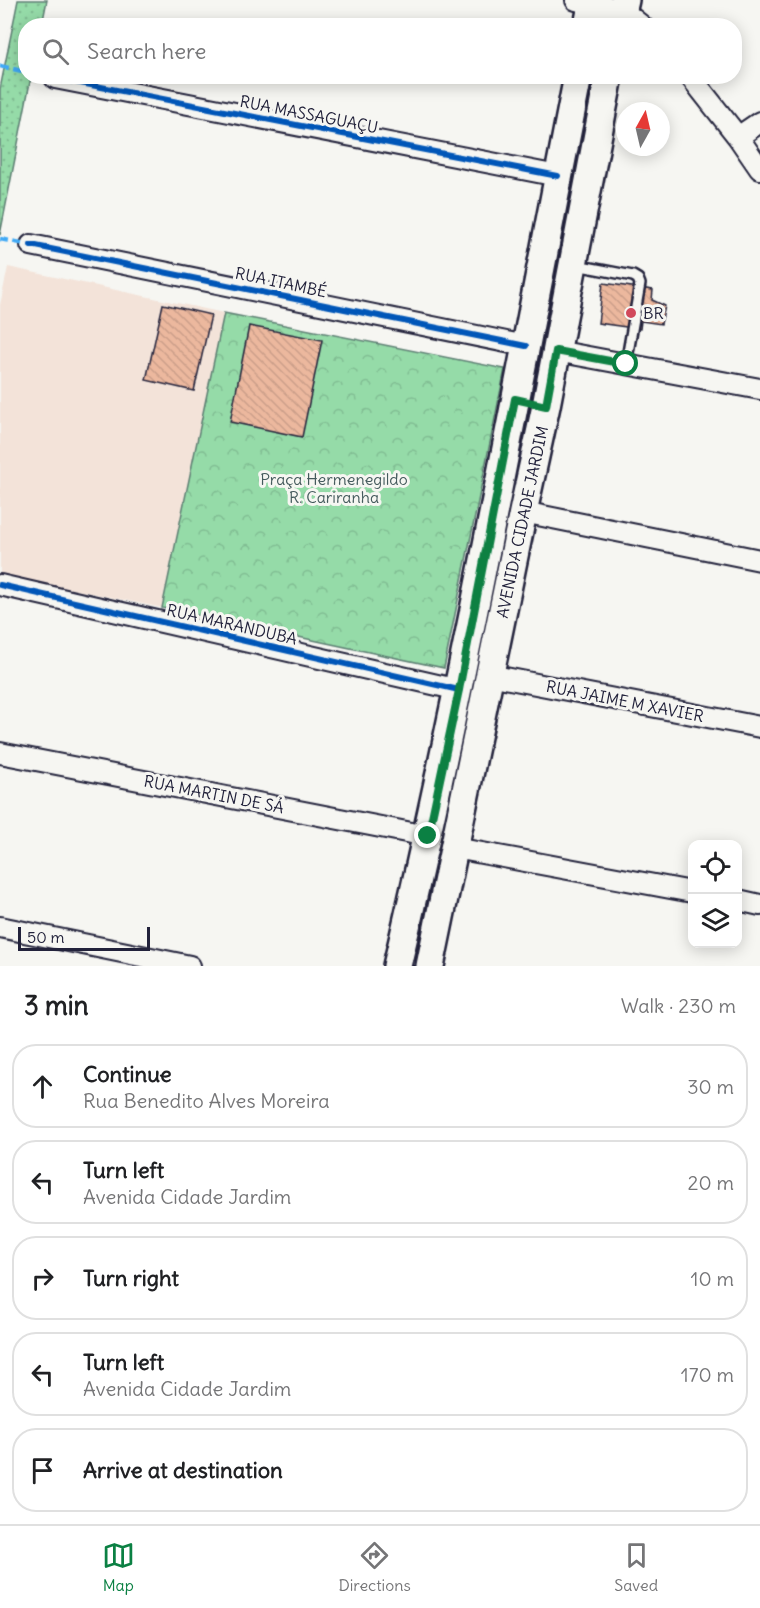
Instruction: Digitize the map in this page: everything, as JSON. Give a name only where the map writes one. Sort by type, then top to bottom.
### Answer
[{"type":"main road","name":"AVENIDA CIDADE JARDIM","points":[[397,966],[459,690],[576,84]]},
{"type":"main road","name":"AVENIDA CIDADE JARDIM","points":[[430,966],[546,406],[607,84]]},
{"type":"main road","points":[[515,399],[546,406]]},
{"type":"street","points":[[587,7],[627,15]]},
{"type":"street","name":"RUA MASSAGUAÇU","points":[[86,84],[558,176]]},
{"type":"street","points":[[696,84],[738,137],[760,170]]},
{"type":"street","points":[[738,137],[760,122]]},
{"type":"street","name":"RUA ITAMBÉ","points":[[31,245],[526,346]]},
{"type":"street","points":[[556,351],[760,389]]},
{"type":"street","points":[[523,512],[760,560]]},
{"type":"street","name":"RUA MARANDUBA","points":[[0,585],[459,690]]},
{"type":"street","name":"RUA JAIME M XAVIER","points":[[489,675],[760,727]]},
{"type":"street","name":"RUA MARTIN DE SÁ","points":[[0,753],[428,836]]},
{"type":"street","points":[[455,848],[688,891]]},
{"type":"street","points":[[742,901],[760,905]]},
{"type":"street","points":[[0,927],[190,966]]},
{"type":"lane","points":[[573,264],[638,279],[640,284],[626,364]]},
{"type":"shaded area","points":[[8,267],[224,313],[162,608],[0,574],[0,305]]},
{"type":"green space","points":[[18,0],[47,0],[43,18],[18,18],[18,84],[30,84],[0,235],[0,89]]},
{"type":"green space","name":"Praça Hermenegildo R. Cariranha","points":[[224,313],[505,369],[444,668],[162,608]]},
{"type":"building","name":"BR","points":[[603,283],[653,290],[652,300],[665,306],[661,324],[641,321],[640,329],[598,323]]},
{"type":"building","points":[[163,304],[211,315],[194,391],[146,380]]},
{"type":"building","points":[[249,326],[322,340],[302,437],[230,422]]},
{"type":"marked path","points":[[0,66],[18,70]]},
{"type":"marked path","points":[[0,239],[31,245]]},
{"type":"cycle path","points":[[86,84],[558,176]]},
{"type":"cycle path","points":[[31,245],[526,346]]},
{"type":"cycle path","points":[[0,585],[459,690]]},
{"type":"place","name":"BR","points":[[631,313]]},
{"type":"route","points":[[428,836],[459,690],[515,399],[546,406],[556,351],[626,364]]}]
